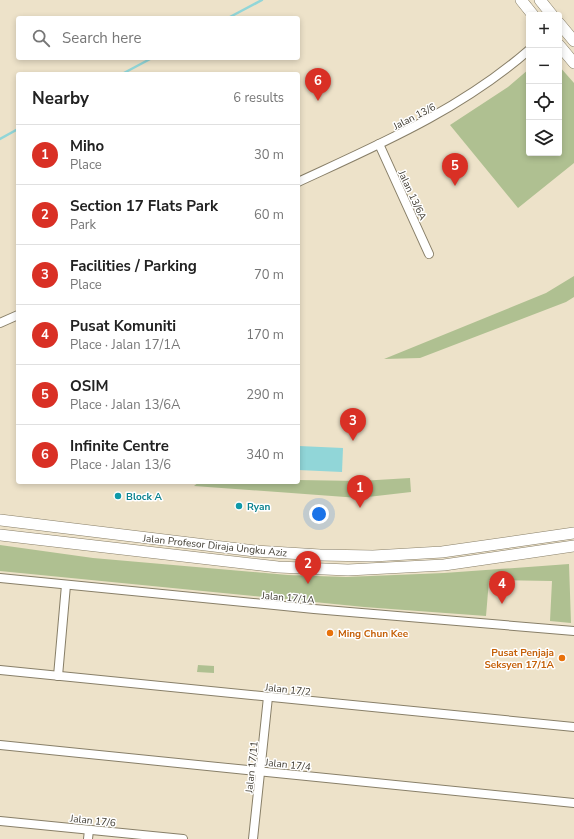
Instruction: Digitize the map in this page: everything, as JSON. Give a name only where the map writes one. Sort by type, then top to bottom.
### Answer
[{"type":"main road","points":[[521,0],[531,12]]},
{"type":"main road","points":[[540,0],[550,12]]},
{"type":"main road","points":[[562,27],[574,41]]},
{"type":"main road","points":[[562,48],[574,63]]},
{"type":"main road","name":"Jalan Profesor Diraja Ungku Aziz","points":[[0,520],[233,548],[320,555],[373,556],[442,552],[574,533]]},
{"type":"main road","name":"Jalan Profesor Diraja Ungku Aziz","points":[[0,535],[255,565],[348,570],[444,565],[574,546]]},
{"type":"street","name":"Jalan 13/6","points":[[300,181],[435,116],[468,97],[504,72],[526,53]]},
{"type":"street","name":"Jalan 13/6A","points":[[379,144],[429,254]]},
{"type":"street","points":[[0,323],[16,316]]},
{"type":"street","name":"Jalan 17/1A","points":[[0,578],[298,608],[574,631]]},
{"type":"street","points":[[58,676],[66,585]]},
{"type":"street","name":"Jalan 17/2","points":[[0,670],[574,727]]},
{"type":"street","name":"Jalan 17/11","points":[[253,839],[268,696]]},
{"type":"street","name":"Jalan 17/4","points":[[0,745],[574,804]]},
{"type":"street","name":"Jalan 17/6","points":[[0,821],[183,839]]},
{"type":"street","points":[[88,839],[89,830]]},
{"type":"green space","points":[[562,69],[574,83],[574,163],[518,208],[450,125],[508,87],[526,72],[526,156],[562,156]]},
{"type":"green space","points":[[574,276],[574,297],[566,302],[420,358],[384,359],[546,293]]},
{"type":"green space","points":[[410,478],[411,492],[359,498],[194,486],[196,484],[300,484],[300,480],[360,481]]},
{"type":"green space","points":[[0,545],[93,558],[288,575],[346,577],[444,573],[569,564],[571,623],[550,621],[552,581],[489,580],[486,616],[364,607],[0,571]]},
{"type":"green space","points":[[198,665],[214,666],[214,673],[197,672]]},
{"type":"water","points":[[300,446],[343,448],[342,472],[300,470]]},
{"type":"waterway","points":[[232,16],[262,0]]},
{"type":"waterway","points":[[126,72],[148,60]]},
{"type":"waterway","points":[[0,139],[16,130]]},
{"type":"place","name":"Infinite Centre","points":[[318,101]]},
{"type":"place","name":"OSIM","points":[[455,186]]},
{"type":"place","name":"Facilities / Parking","points":[[353,441]]},
{"type":"place","name":"Block A","points":[[118,496]]},
{"type":"place","name":"Ryan","points":[[239,506]]},
{"type":"place","name":"Miho","points":[[360,508]]},
{"type":"place","name":"Section 17 Flats Park","points":[[308,584]]},
{"type":"place","name":"Pusat Komuniti","points":[[502,604]]},
{"type":"place","name":"Ming Chun Kee","points":[[330,633]]},
{"type":"place","name":"Pusat Penjaja Seksyen 17/1A","points":[[562,658]]}]
